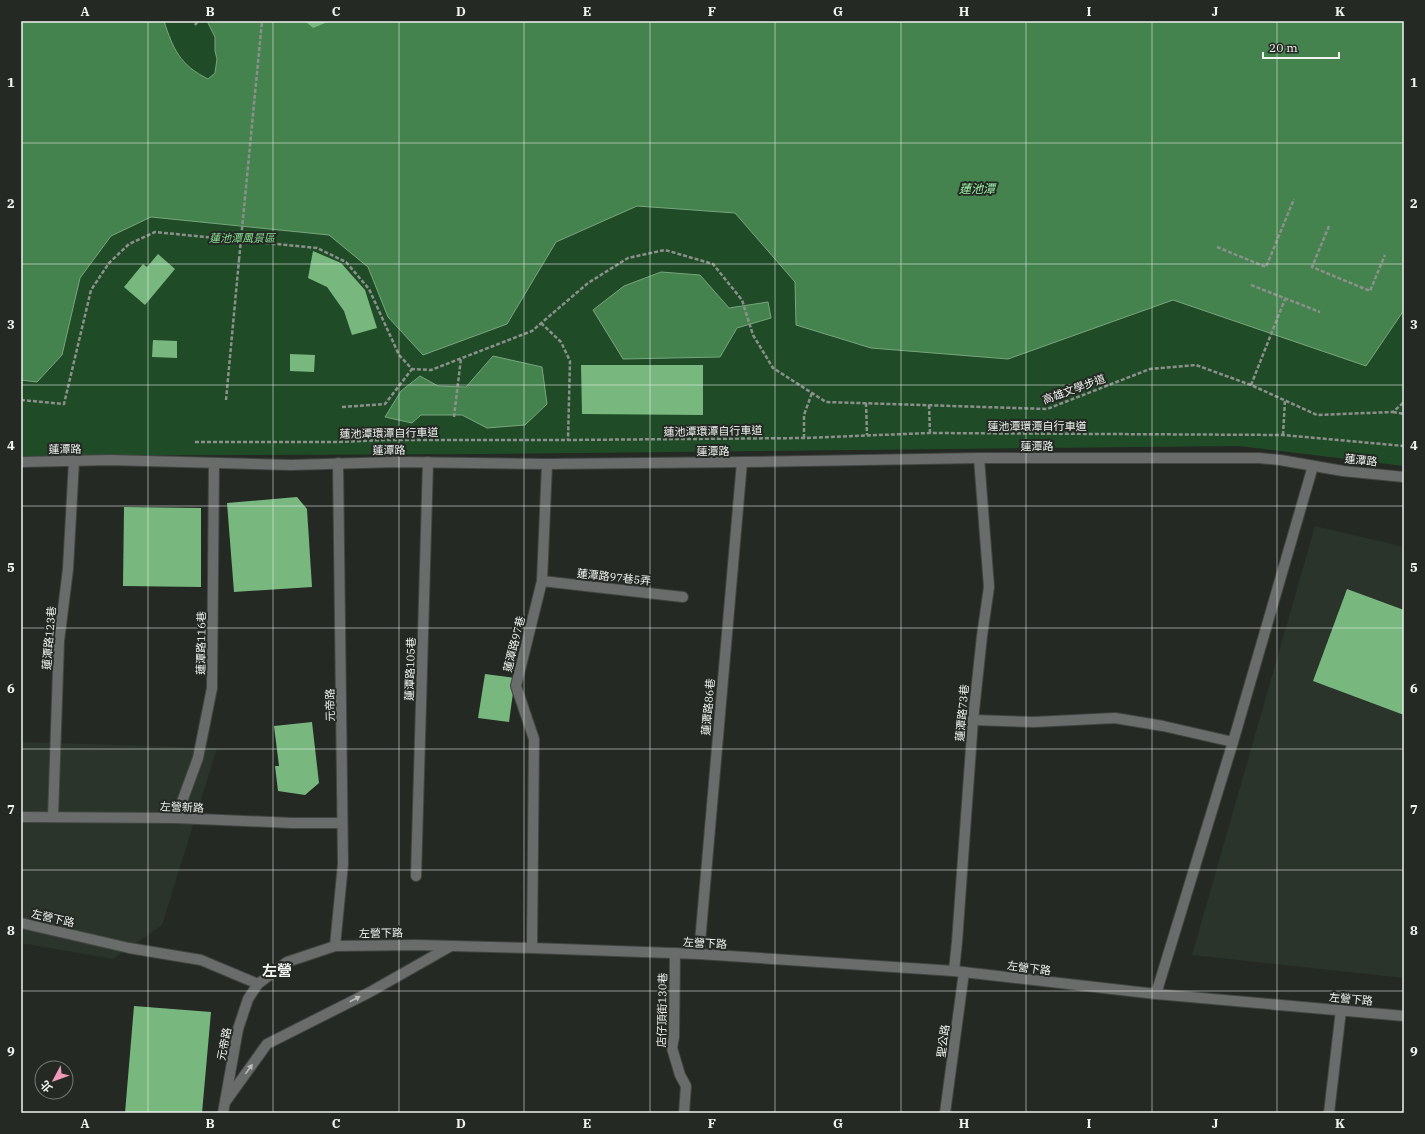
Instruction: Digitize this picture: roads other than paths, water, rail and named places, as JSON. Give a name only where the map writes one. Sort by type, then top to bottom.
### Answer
[{"type":"street","name":"蓮潭路","points":[[21,462],[110,460],[291,465],[428,462],[547,464],[979,458],[1259,458],[1404,477]]},
{"type":"street","name":"蓮潭路73巷","points":[[954,971],[973,720],[988,587],[979,458]]},
{"type":"street","name":"蓮潭路123巷","points":[[53,817],[59,641],[68,570],[74,461]]},
{"type":"street","name":"蓮潭路105巷","points":[[416,876],[428,462]]},
{"type":"street","name":"蓮潭路86巷","points":[[699,954],[742,462]]},
{"type":"street","name":"元帝路","points":[[335,946],[343,864],[338,463]]},
{"type":"street","name":"蓮潭路116巷","points":[[176,818],[198,758],[212,688],[214,464]]},
{"type":"street","name":"蓮潭路97巷","points":[[532,948],[534,739],[516,686],[542,581],[547,464]]},
{"type":"street","points":[[1156,994],[1233,742],[1313,466]]},
{"type":"street","name":"蓮潭路97巷5弄","points":[[542,581],[683,597]]},
{"type":"street","points":[[973,720],[1034,722],[1115,718],[1163,726],[1233,742]]},
{"type":"street","name":"左營新路","points":[[21,817],[176,818],[292,823],[342,823]]},
{"type":"street","name":"左營下路","points":[[21,923],[129,948],[201,960],[258,984],[287,962],[335,946],[402,945],[532,948],[699,954],[954,971],[1156,994],[1404,1016]]},
{"type":"street","points":[[226,1100],[267,1044],[370,992],[451,946]]},
{"type":"street","name":"店仔頂街130巷","points":[[675,953],[674,1037],[672,1048],[680,1075],[686,1086],[684,1113]]},
{"type":"street","name":"聖公路","points":[[945,1113],[964,972]]},
{"type":"street","name":"元帝路","points":[[223,1113],[238,1029],[248,999],[258,984]]},
{"type":"street","points":[[1329,1113],[1341,1010]]},
{"type":"water","name":"蓮池潭","points":[[21,21],[164,21],[174,48],[184,62],[198,74],[208,79],[215,73],[217,59],[215,51],[215,37],[207,21],[1404,21],[1404,310],[1366,366],[1173,300],[1008,359],[871,348],[796,325],[795,282],[735,213],[637,206],[556,242],[507,324],[423,355],[388,317],[368,267],[329,235],[151,217],[111,236],[80,278],[62,355],[37,382],[21,380]]},
{"type":"water","points":[[661,272],[700,275],[729,308],[768,302],[771,318],[737,328],[720,357],[623,359],[593,310],[624,286]]},
{"type":"water","points":[[493,356],[542,367],[547,404],[525,425],[487,428],[462,415],[421,415],[412,423],[385,417],[401,391],[420,376],[438,386],[466,387]]},
{"type":"district","name":"左營","points":[[277,971]]},
{"type":"park label","name":"蓮池潭風景區","points":[[242,238]]}]
